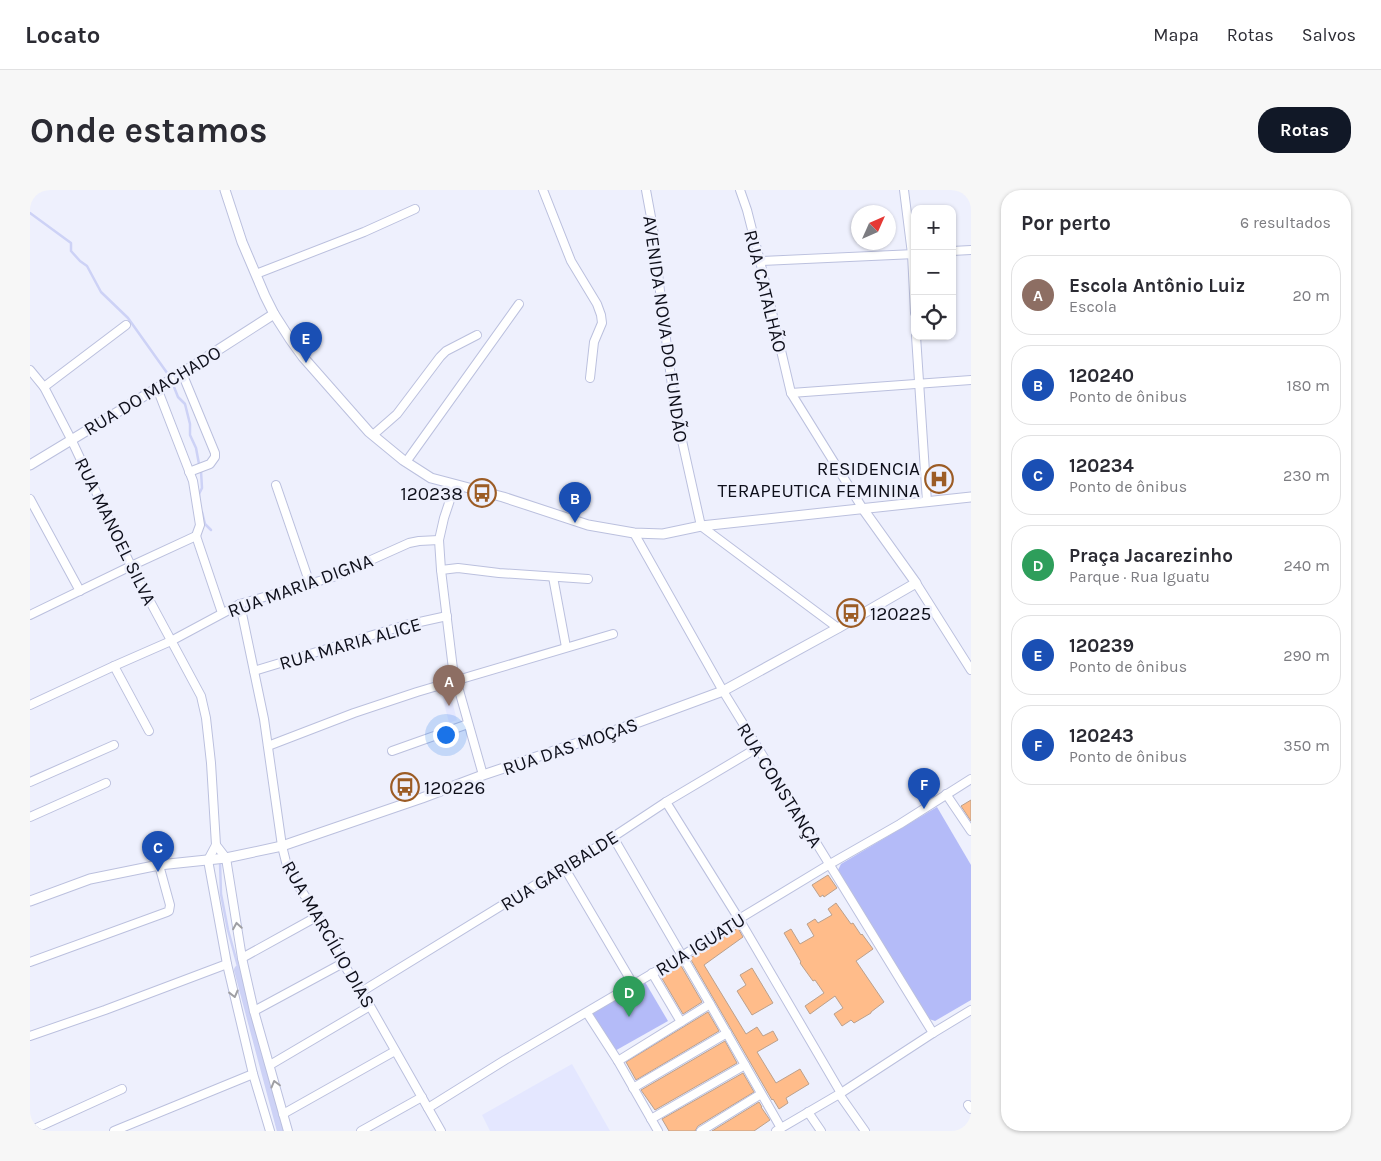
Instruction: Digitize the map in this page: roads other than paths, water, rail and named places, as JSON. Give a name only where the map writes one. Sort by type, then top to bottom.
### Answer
[{"type":"street","points":[[225,190],[235,223],[265,296],[274,314],[303,357],[373,435],[406,462],[431,478],[503,497],[588,525],[634,533],[663,534],[701,526],[971,497]]},
{"type":"street","points":[[543,190],[571,261],[601,314],[602,323],[594,342],[590,378]]},
{"type":"street","name":"AVENIDA NOVA DO FUNDÃO","points":[[646,190],[654,228],[674,409],[701,526]]},
{"type":"street","name":"RUA CATALHÃO","points":[[740,190],[760,262],[791,393],[863,509]]},
{"type":"street","points":[[904,190],[912,250]]},
{"type":"street","points":[[256,274],[364,232],[415,209]]},
{"type":"street","points":[[956,251],[971,250]]},
{"type":"street","points":[[760,262],[911,254]]},
{"type":"street","points":[[406,462],[519,304]]},
{"type":"street","name":"RUA DO MACHADO","points":[[30,465],[274,314]]},
{"type":"street","points":[[44,387],[126,325]]},
{"type":"street","points":[[373,435],[397,414],[440,356],[477,335]]},
{"type":"street","points":[[916,340],[926,502]]},
{"type":"street","name":"RUA MANOEL SILVA","points":[[30,370],[44,387],[131,566],[200,696],[206,718],[211,763],[216,844]]},
{"type":"street","points":[[179,374],[215,453],[215,457],[210,464],[189,472]]},
{"type":"street","points":[[791,393],[971,380]]},
{"type":"street","points":[[160,386],[193,481],[200,525],[196,536],[222,613]]},
{"type":"street","points":[[276,485],[310,584]]},
{"type":"street","points":[[455,485],[444,518],[440,540],[441,570],[453,668],[483,775]]},
{"type":"street","points":[[30,499],[80,591]]},
{"type":"street","points":[[863,509],[916,583],[971,670]]},
{"type":"street","points":[[701,526],[838,628]]},
{"type":"street","name":"RUA CONSTANÇA","points":[[634,533],[757,748],[933,1033]]},
{"type":"street","points":[[30,616],[196,536]]},
{"type":"street","name":"RUA MARIA DIGNA","points":[[30,705],[171,641],[240,604],[333,577],[409,543],[440,540]]},
{"type":"street","points":[[441,570],[458,568],[588,579]]},
{"type":"street","points":[[553,577],[566,647]]},
{"type":"street","name":"RUA DAS MOÇAS","points":[[30,901],[90,879],[159,865],[226,858],[282,846],[628,726],[723,691],[916,583]]},
{"type":"street","name":"RUA MARCÍLIO DIAS","points":[[240,604],[264,719],[282,846],[288,870],[318,916],[343,963],[370,1006],[441,1131]]},
{"type":"street","name":"RUA MARIA ALICE","points":[[254,671],[406,625],[447,616]]},
{"type":"street","points":[[268,746],[354,713],[456,680],[613,634]]},
{"type":"street","points":[[114,666],[149,732]]},
{"type":"street","points":[[392,751],[468,724]]},
{"type":"street","points":[[30,782],[114,745]]},
{"type":"street","name":"RUA GARIBALDE","points":[[361,992],[613,837],[666,802],[757,748]]},
{"type":"street","name":"RUA IGUATU","points":[[428,1108],[505,1060],[682,956],[830,864],[900,824],[971,779]]},
{"type":"street","points":[[30,817],[106,783]]},
{"type":"street","points":[[946,794],[971,831]]},
{"type":"street","points":[[666,802],[739,920],[840,1094],[865,1131]]},
{"type":"street","points":[[613,837],[727,1033],[761,1094],[778,1130],[840,1094],[971,1010]]},
{"type":"street","points":[[270,1131],[253,1074],[227,964],[208,860],[216,844],[226,858],[242,958],[254,1011],[288,1131]]},
{"type":"street","points":[[30,962],[169,911],[170,905],[159,865]]},
{"type":"street","points":[[564,867],[633,984]]},
{"type":"street","points":[[242,958],[318,916]]},
{"type":"street","points":[[254,1011],[343,963]]},
{"type":"street","points":[[30,1036],[227,964]]},
{"type":"street","points":[[652,973],[682,1022]]},
{"type":"street","points":[[618,1061],[710,1004]]},
{"type":"street","points":[[270,1065],[370,1006]]},
{"type":"street","points":[[587,1013],[618,1061],[658,1131]]},
{"type":"street","points":[[633,1088],[727,1033]]},
{"type":"street","points":[[283,1114],[395,1051]]},
{"type":"street","points":[[651,1120],[745,1065]]},
{"type":"street","points":[[114,1131],[253,1074]]},
{"type":"street","points":[[30,1130],[122,1089]]},
{"type":"street","points":[[700,1131],[761,1094]]},
{"type":"street","points":[[362,1131],[422,1097]]},
{"type":"street","points":[[808,1112],[821,1131]]},
{"type":"waterway","points":[[30,213],[71,243],[71,251],[87,266],[101,292],[128,318],[170,377]]},
{"type":"waterway","points":[[172,382],[178,397],[185,404],[190,424],[190,435],[196,448],[199,464]]},
{"type":"waterway","points":[[199,499],[202,488],[201,471]]},
{"type":"waterway","points":[[202,512],[205,524],[211,530]]},
{"type":"waterway","points":[[220,862],[221,894],[239,970]]},
{"type":"waterway","points":[[239,970],[282,1131]]},
{"type":"place","name":"120239","points":[[306,363]]},
{"type":"place","name":"RESIDENCIA TERAPEUTICA FEMININA","points":[[939,479]]},
{"type":"place","name":"120238","points":[[482,493]]},
{"type":"place","name":"120240","points":[[575,523]]},
{"type":"place","name":"120225","points":[[851,613]]},
{"type":"place","name":"Escola Antônio Luiz","points":[[449,706]]},
{"type":"place","name":"120226","points":[[405,787]]},
{"type":"place","name":"120243","points":[[924,809]]},
{"type":"place","name":"120234","points":[[158,872]]},
{"type":"place","name":"Praça Jacarezinho","points":[[629,1017]]}]
